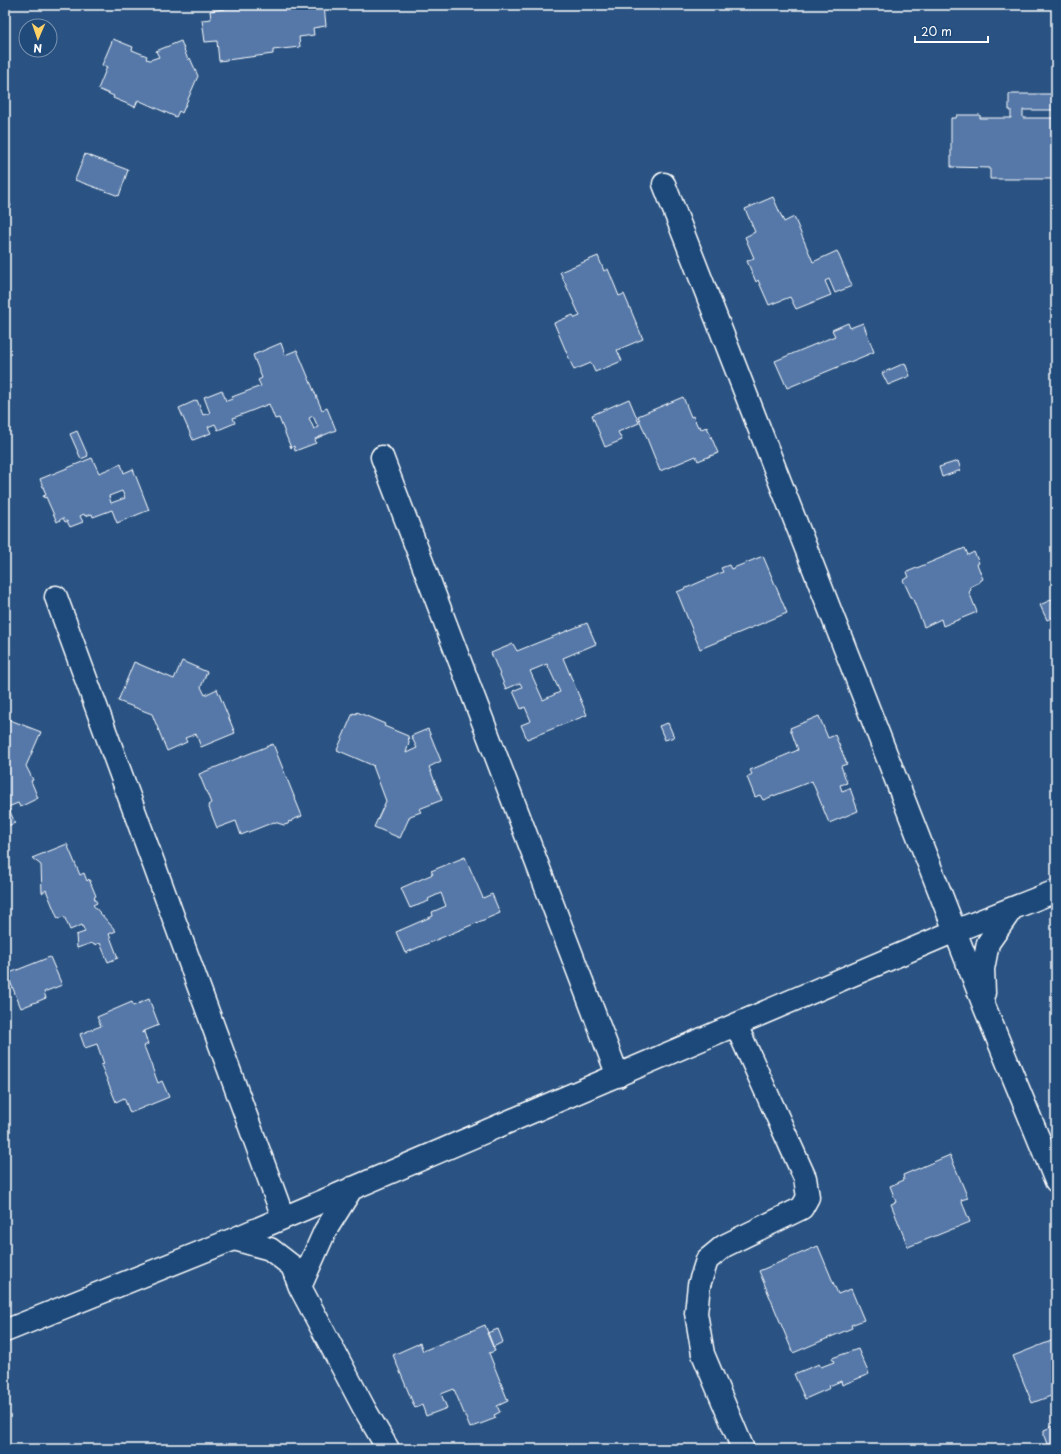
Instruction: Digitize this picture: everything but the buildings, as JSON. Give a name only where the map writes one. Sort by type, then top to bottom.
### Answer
[{"type":"street","points":[[664,184],[985,1008],[1056,1181]]},
{"type":"street","points":[[382,457],[618,1076]]},
{"type":"street","points":[[56,597],[282,1217]]},
{"type":"street","points":[[5,1331],[234,1239],[282,1217],[618,1076],[955,931],[1056,892]]},
{"type":"street","points":[[985,1008],[983,969],[988,943],[1011,910]]},
{"type":"street","points":[[736,1025],[805,1178],[808,1197],[802,1208],[724,1246],[707,1260],[699,1285],[696,1313],[703,1354],[743,1449]]},
{"type":"street","points":[[300,1287],[324,1231],[352,1188]]},
{"type":"street","points":[[234,1239],[270,1249],[292,1266],[300,1287],[364,1408],[388,1449]]}]
